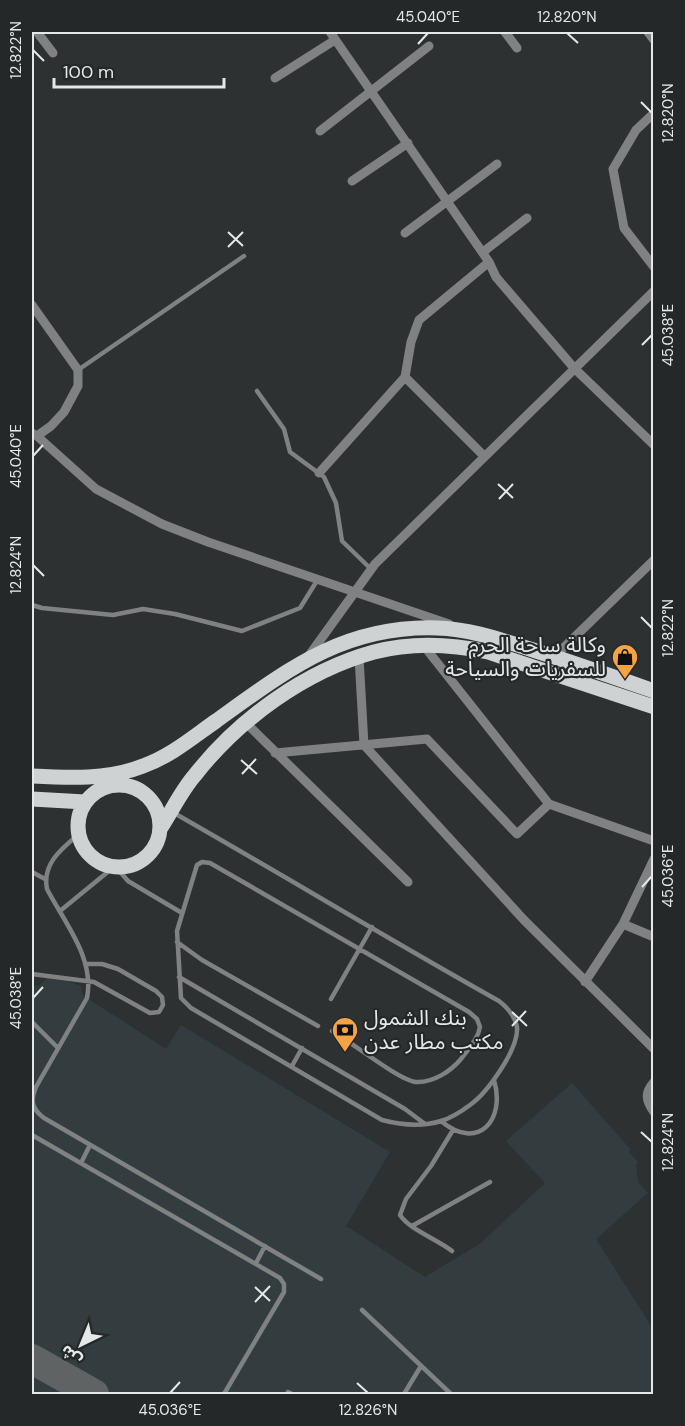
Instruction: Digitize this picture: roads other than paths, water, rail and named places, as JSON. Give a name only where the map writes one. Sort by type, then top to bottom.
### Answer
[{"type":"main road","points":[[32,776],[79,777],[114,774],[156,761],[182,746],[283,672],[307,658],[369,635],[402,630],[435,628],[468,630],[654,691]]},
{"type":"main road","points":[[160,829],[183,790],[206,761],[246,723],[310,678],[359,657],[392,649],[424,646],[456,647],[488,652],[654,707]]},
{"type":"main road","points":[[129,785],[150,798],[158,813],[160,829],[156,845],[146,857],[131,865],[115,867],[94,859],[84,847],[79,834],[78,817],[90,796],[104,787],[129,785]]},
{"type":"main road","points":[[32,799],[85,802]]},
{"type":"street","points":[[37,32],[53,53]]},
{"type":"street","points":[[505,32],[517,48]]},
{"type":"street","points":[[275,78],[332,36],[483,252],[496,277],[574,369],[654,445]]},
{"type":"street","points":[[320,131],[429,46]]},
{"type":"street","points":[[654,113],[636,130],[613,169],[624,228],[654,267]]},
{"type":"street","points":[[352,181],[408,143]]},
{"type":"street","points":[[405,233],[497,164]]},
{"type":"street","points":[[483,252],[527,218]]},
{"type":"street","points":[[320,473],[405,377],[411,342],[419,320],[489,262]]},
{"type":"street","points":[[307,658],[372,570],[484,456],[654,291]]},
{"type":"street","points":[[32,305],[78,370],[78,386],[64,412],[51,426],[34,434],[96,489],[140,514],[208,542],[468,630]]},
{"type":"street","points":[[405,377],[484,456]]},
{"type":"street","points":[[554,657],[654,560]]},
{"type":"street","points":[[424,646],[549,804],[654,841]]},
{"type":"street","points":[[359,657],[364,745],[524,920],[654,1049]]},
{"type":"street","points":[[246,723],[408,882]]},
{"type":"street","points":[[275,753],[427,739],[517,834],[549,804]]},
{"type":"street","points":[[585,982],[623,924],[652,864]]},
{"type":"street","points":[[623,924],[654,937]]},
{"type":"street","points":[[654,1083],[646,1094],[654,1112]]},
{"type":"lane","points":[[78,370],[244,256]]},
{"type":"lane","points":[[257,391],[284,429],[290,452],[320,473],[332,489],[342,541],[372,570]]},
{"type":"lane","points":[[32,605],[113,615],[143,609],[175,614],[242,631],[300,609],[318,579]]},
{"type":"lane","points":[[172,812],[499,1001],[514,1018],[517,1029],[511,1050],[494,1080],[471,1105],[441,1121],[424,1124],[404,1124],[382,1120],[191,1008],[181,998],[178,977],[178,925],[194,871],[202,862],[206,861],[474,1015],[479,1023],[479,1031],[472,1044],[449,1071],[432,1079],[416,1082],[397,1073],[332,1031]]},
{"type":"lane","points":[[79,834],[50,863],[45,879],[47,888],[78,944],[88,980],[87,998],[33,1093],[33,1108],[44,1118],[321,1279]]},
{"type":"lane","points":[[60,910],[115,867],[128,882],[182,913]]},
{"type":"lane","points":[[32,872],[45,879]]},
{"type":"lane","points":[[331,999],[372,927]]},
{"type":"lane","points":[[177,942],[202,960],[318,1026]]},
{"type":"lane","points":[[32,974],[88,980],[100,984],[150,1013],[159,1012],[163,1005],[162,997],[156,991],[118,969],[102,964],[84,964]]},
{"type":"lane","points":[[178,977],[405,1109],[424,1124]]},
{"type":"lane","points":[[32,1023],[58,1048]]},
{"type":"lane","points":[[292,1066],[302,1048]]},
{"type":"lane","points":[[441,1121],[453,1130],[466,1135],[480,1131],[491,1121],[497,1108],[498,1094],[494,1080]]},
{"type":"lane","points":[[452,1251],[404,1222],[400,1215],[401,1207],[453,1130]]},
{"type":"lane","points":[[32,1136],[280,1278],[284,1284],[284,1292],[224,1395]]},
{"type":"lane","points":[[81,1163],[90,1145]]},
{"type":"lane","points":[[412,1226],[490,1182]]},
{"type":"lane","points":[[256,1263],[265,1246]]},
{"type":"lane","points":[[362,1310],[451,1395]]},
{"type":"lane","points":[[404,1395],[421,1366]]},
{"type":"place","name":"وكالة ساحة الحرم للسفريات والسياحة","points":[[625,680]]},
{"type":"place","name":"بنك الشمول مكتب مطار عدن","points":[[345,1053]]}]
